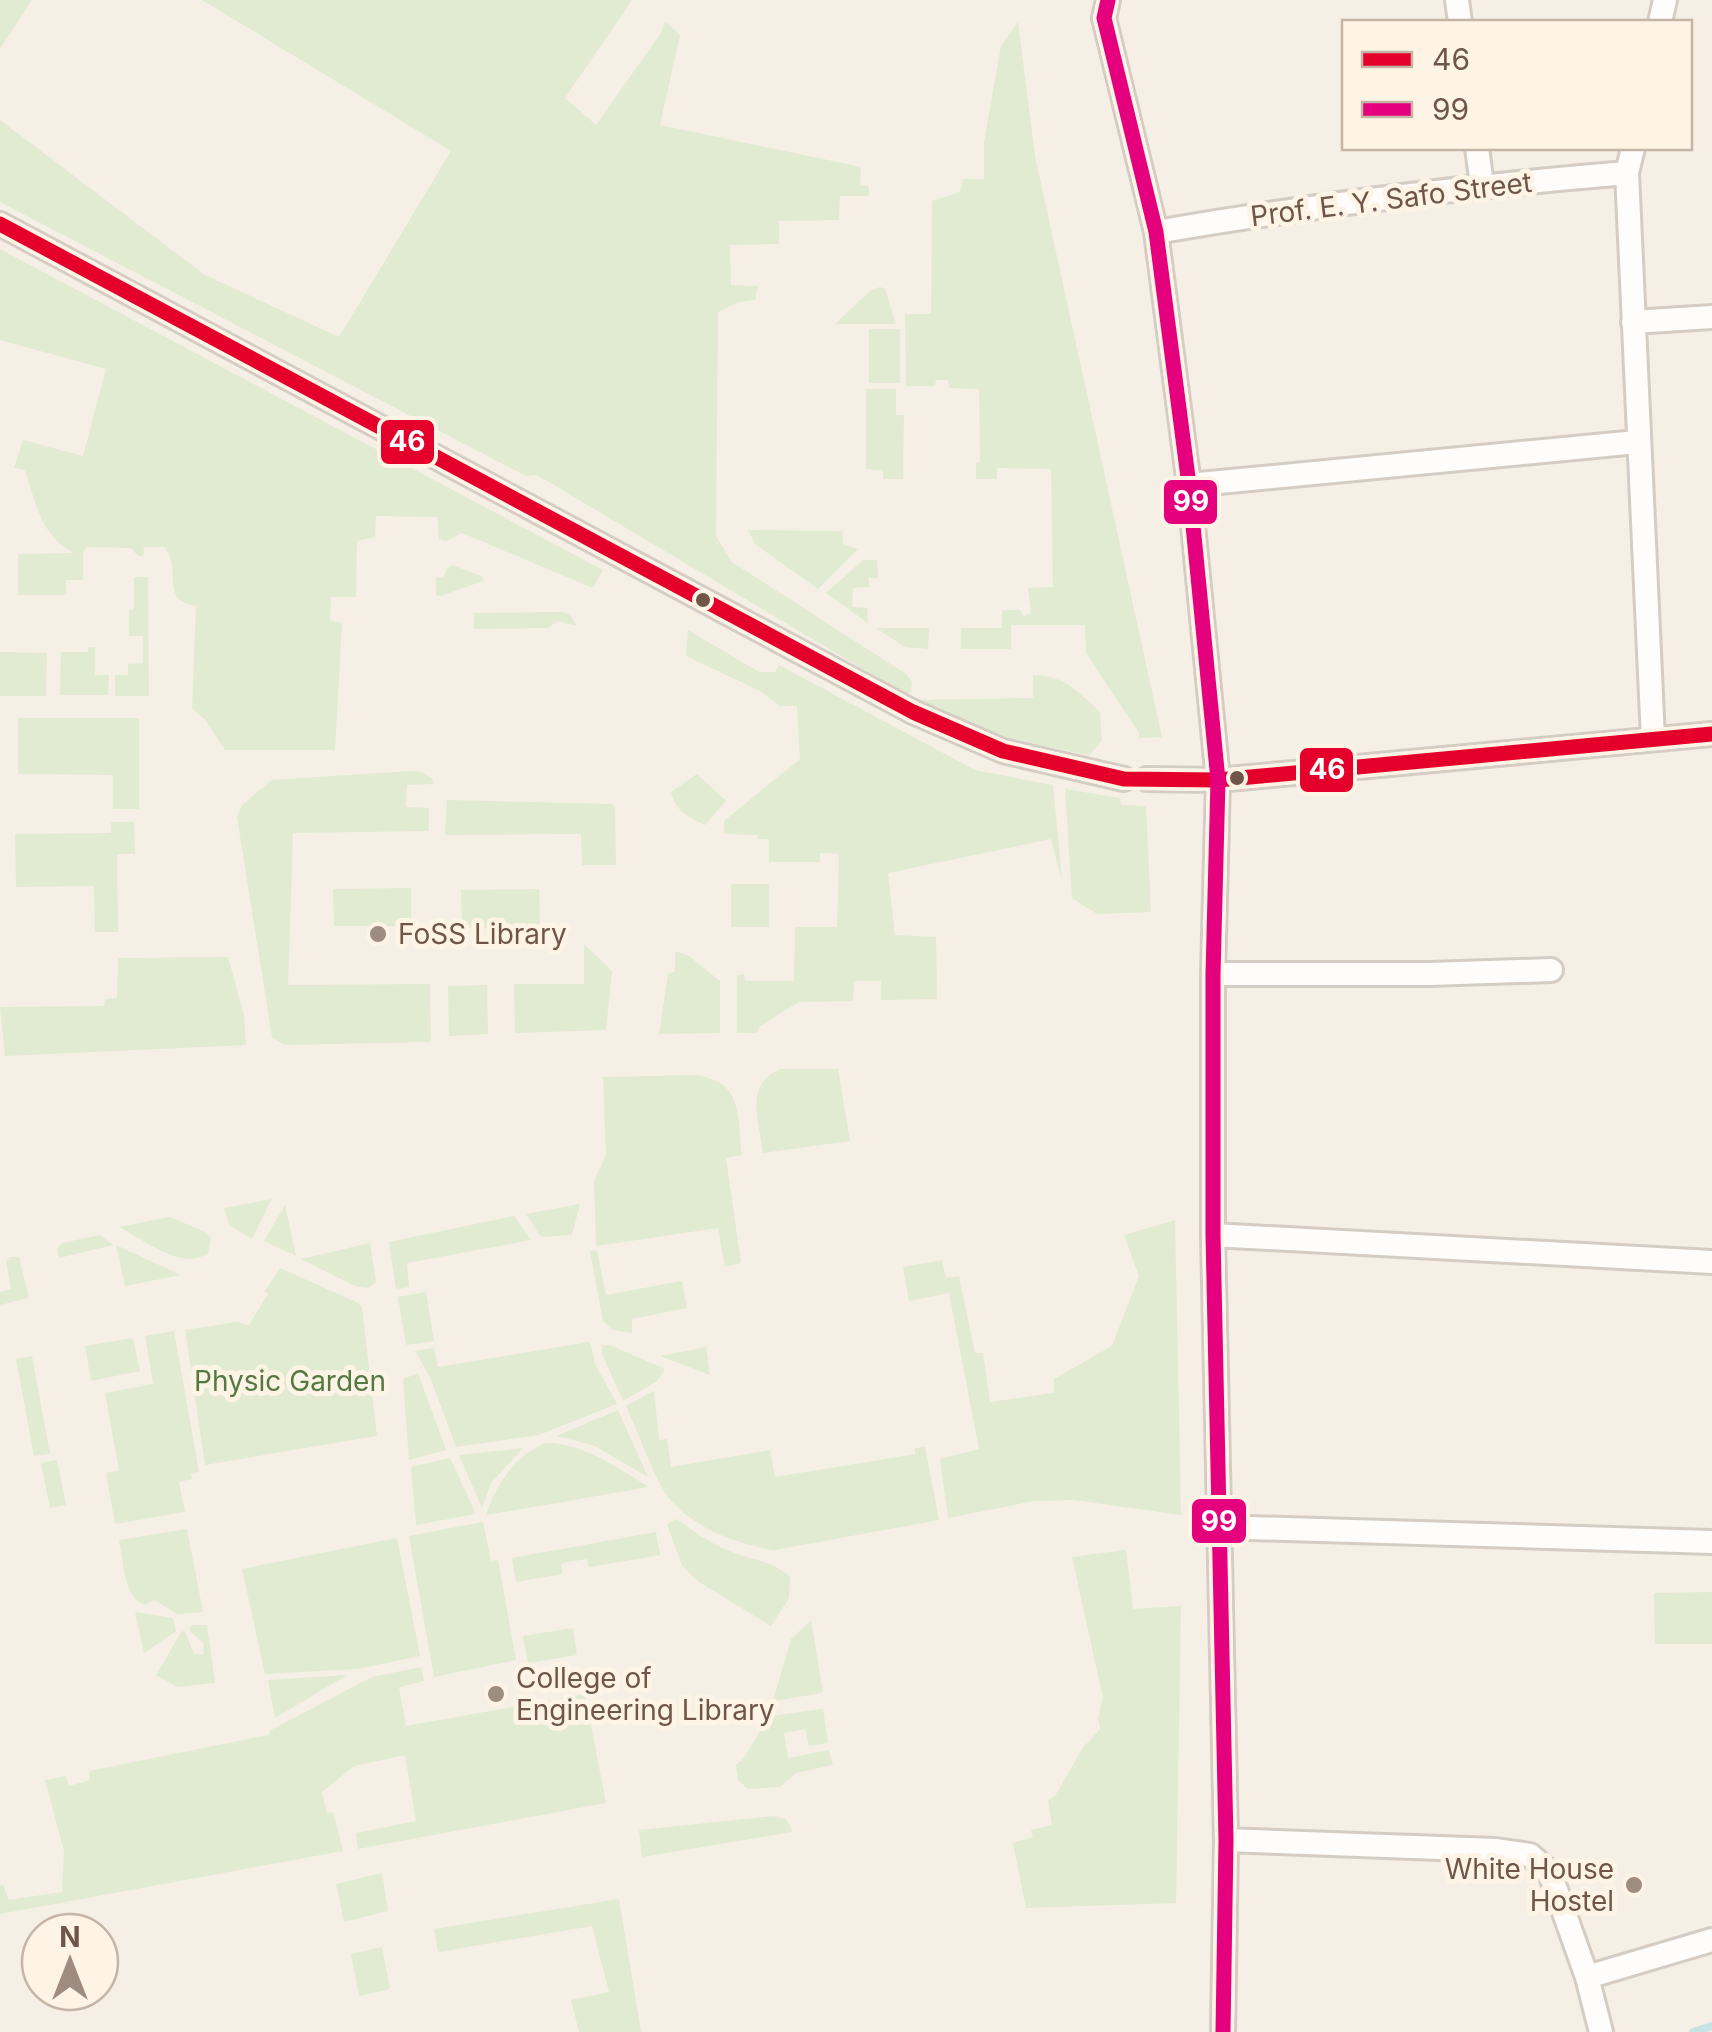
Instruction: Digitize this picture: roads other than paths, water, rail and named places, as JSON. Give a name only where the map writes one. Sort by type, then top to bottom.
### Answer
[{"type":"street","points":[[1108,0],[1104,18],[1156,232],[1189,486],[1218,780],[1213,1235],[1226,1840],[1223,2032]]},
{"type":"street","points":[[1477,150],[1482,185]]},
{"type":"street","points":[[1633,150],[1627,173],[1652,739]]},
{"type":"street","name":"Prof. E. Y. Safo Street","points":[[1156,232],[1318,204],[1627,173]]},
{"type":"street","points":[[0,224],[913,712],[1004,752],[1136,779],[1218,780],[1712,734]]},
{"type":"street","points":[[1633,322],[1712,317]]},
{"type":"street","points":[[1189,486],[1638,442]]},
{"type":"street","points":[[1213,974],[1551,970]]},
{"type":"street","points":[[1213,1235],[1712,1262]]},
{"type":"street","points":[[1218,1527],[1712,1542]]},
{"type":"street","points":[[1226,1840],[1495,1850],[1530,1856],[1550,1873],[1587,1977],[1601,2032]]},
{"type":"street","points":[[1587,1977],[1712,1940]]},
{"type":"waterway","points":[[1693,2032],[1712,2026]]},
{"type":"place","name":"FoSS Library","points":[[378,934]]},
{"type":"place","name":"College of Engineering Library","points":[[496,1694]]},
{"type":"place","name":"White House Hostel","points":[[1634,1885]]},
{"type":"park label","name":"Physic Garden","points":[[290,1381]]}]
